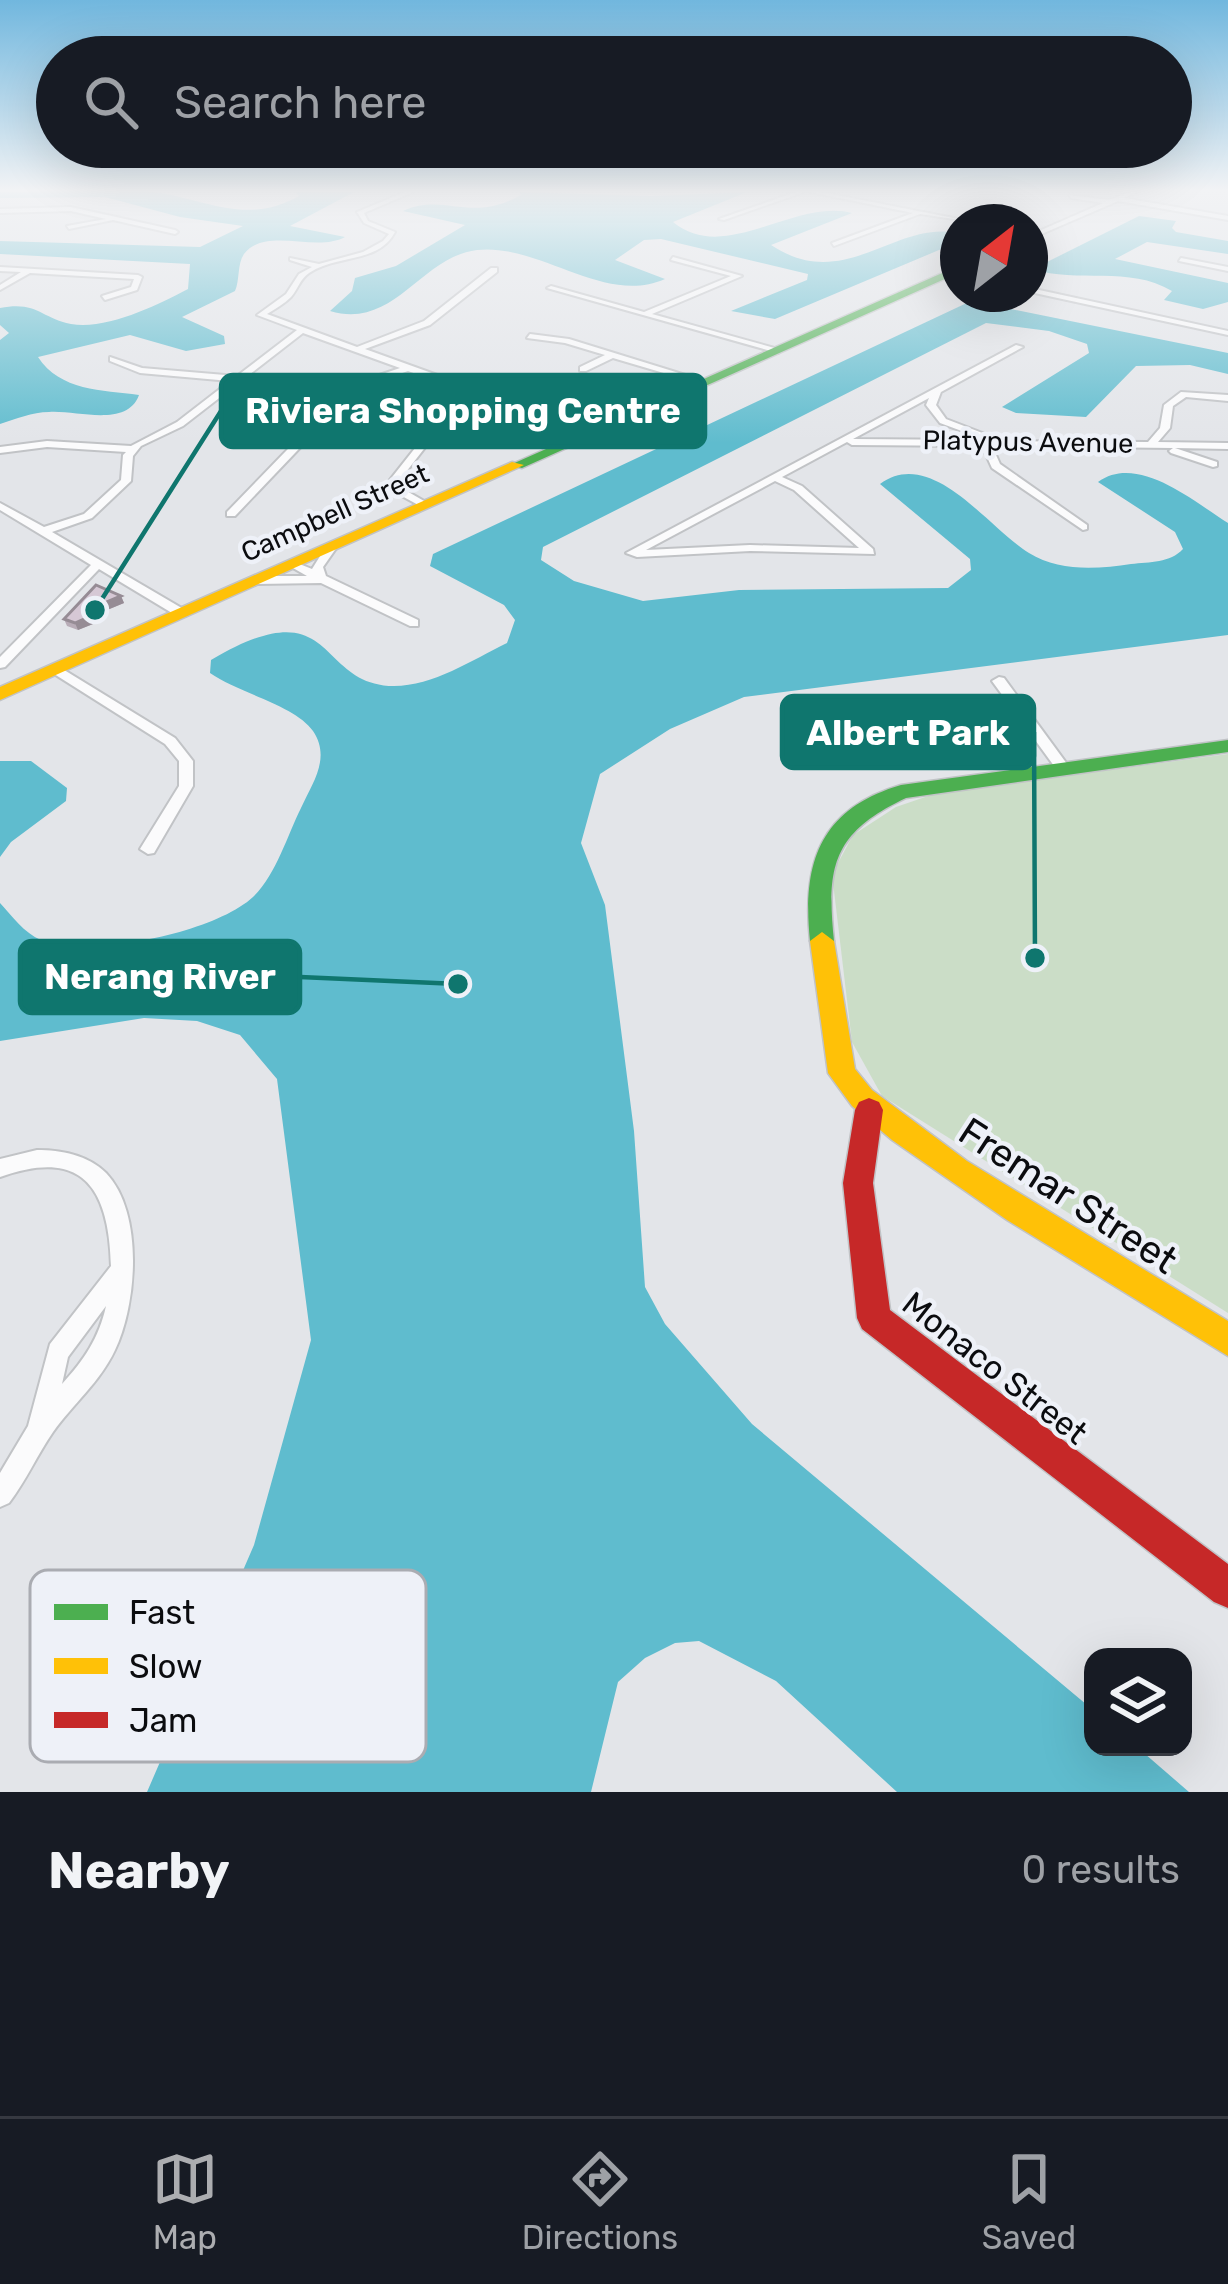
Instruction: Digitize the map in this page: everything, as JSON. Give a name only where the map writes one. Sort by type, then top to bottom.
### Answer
[{"type":"street","points":[[105,298],[134,288],[139,277],[118,276]]},
{"type":"street","points":[[300,276],[289,295],[261,315],[590,433]]},
{"type":"street","points":[[356,350],[427,323],[487,276]]},
{"type":"street","points":[[645,313],[737,276]]},
{"type":"street","name":"Campbell Street","points":[[0,694],[940,279]]},
{"type":"street","points":[[551,288],[775,351]]},
{"type":"street","points":[[1089,303],[1107,292]]},
{"type":"street","points":[[1048,294],[1228,333]]},
{"type":"street","points":[[0,450],[47,444],[133,448],[180,424],[301,331]]},
{"type":"street","points":[[510,346],[531,331],[704,382]]},
{"type":"street","name":"Platypus Avenue","points":[[704,549],[632,554],[917,406],[1019,347]]},
{"type":"street","points":[[583,369],[612,355]]},
{"type":"street","points":[[113,359],[140,370],[237,379]]},
{"type":"street","points":[[231,514],[353,387],[407,368]]},
{"type":"street","points":[[938,391],[931,400],[934,413],[984,438],[998,467]]},
{"type":"street","points":[[1175,445],[1165,428],[1169,405],[1185,393],[1228,398]]},
{"type":"street","points":[[426,506],[393,487],[394,481],[445,416],[491,398]]},
{"type":"street","points":[[920,425],[926,441],[963,450],[998,467],[1083,527]]},
{"type":"street","points":[[1144,444],[1165,428]]},
{"type":"street","name":"Platypus Avenue","points":[[829,450],[861,440],[984,438],[1228,447]]},
{"type":"street","points":[[1014,479],[1007,466],[1015,454],[1059,443]]},
{"type":"street","points":[[1144,444],[1228,472]]},
{"type":"street","points":[[1193,446],[1214,465]]},
{"type":"street","points":[[1214,465],[1214,454],[1228,447]]},
{"type":"street","points":[[44,531],[88,516],[126,481],[124,469],[133,448]]},
{"type":"street","points":[[807,462],[799,476],[807,497]]},
{"type":"street","points":[[682,527],[679,538],[704,549],[870,552],[807,497],[776,478]]},
{"type":"street","points":[[743,494],[782,490],[807,497]]},
{"type":"street","points":[[0,506],[181,613]]},
{"type":"street","points":[[806,549],[835,540],[838,526]]},
{"type":"street","points":[[321,579],[317,567],[331,548]]},
{"type":"street","points":[[0,664],[99,563]]},
{"type":"street","points":[[292,565],[414,623]]},
{"type":"street","points":[[257,580],[321,579]]},
{"type":"street","points":[[56,669],[170,742],[186,761],[186,786],[148,849]]},
{"type":"street","points":[[999,681],[1062,767]]},
{"type":"street","points":[[869,1110],[850,1091],[842,1072],[815,876],[828,843],[855,814],[902,792],[1228,746]]},
{"type":"street","name":"Fremar Street","points":[[869,1110],[1228,1340]]},
{"type":"street","name":"Monaco Street","points":[[869,1110],[860,1129],[861,1211],[874,1318],[1228,1588]]},
{"type":"street","points":[[0,1168],[20,1160],[57,1159],[91,1172],[107,1186],[122,1225],[114,1325],[100,1356],[39,1431]]},
{"type":"street","points":[[0,1493],[28,1456],[39,1431],[58,1352],[116,1274]]},
{"type":"street","points":[[58,1352],[100,1356]]},
{"type":"green space","points":[[1228,754],[1228,1313],[882,1096],[852,1042],[832,874],[853,835],[896,807],[934,794]]},
{"type":"water","points":[[189,276],[238,276],[235,291],[182,317],[224,336],[225,344],[186,351],[130,335],[38,357],[70,383],[139,395],[133,405],[113,414],[43,412],[0,424],[0,340],[9,333],[0,325],[0,308],[31,308],[85,325],[116,320],[188,289]]},
{"type":"water","points":[[363,276],[425,276],[372,310],[330,311],[352,291],[355,278]]},
{"type":"water","points":[[583,276],[665,279],[642,285]]},
{"type":"water","points":[[808,276],[878,276],[775,319],[731,311],[807,280]]},
{"type":"water","points":[[1084,276],[1193,276],[1228,283],[1228,302],[1203,309],[1164,300],[1172,291],[1138,279]]},
{"type":"water","points":[[948,312],[1025,312],[1228,353],[1228,374],[1190,365],[1136,366],[1086,417],[1016,413],[1002,407],[1089,353],[1087,344],[1049,331],[986,323],[543,547],[541,560],[574,581],[643,601],[739,590],[948,588],[971,570],[970,559],[880,484],[900,475],[919,475],[939,483],[1029,553],[1079,568],[1152,562],[1183,549],[1175,532],[1098,482],[1114,475],[1130,473],[1165,484],[1228,523],[1228,635],[744,697],[670,729],[600,774],[581,843],[605,905],[634,1131],[645,1287],[665,1324],[752,1424],[1084,1702],[1084,1756],[1147,1756],[1189,1792],[897,1792],[776,1681],[699,1641],[675,1643],[645,1658],[618,1682],[591,1792],[147,1792],[160,1762],[426,1762],[426,1570],[243,1570],[311,1340],[277,1079],[240,1035],[197,1021],[144,1018],[0,1041],[0,903],[41,940],[90,946],[182,931],[235,910],[253,897],[275,867],[315,779],[320,751],[305,722],[210,673],[211,660],[252,640],[282,632],[304,635],[368,682],[394,686],[452,671],[507,643],[515,620],[504,605],[430,566],[433,554]]},
{"type":"water","points":[[0,761],[31,761],[67,788],[66,801],[11,842],[0,857]]},
{"type":"building","points":[[96,585],[121,596],[88,610],[95,614],[75,623],[64,619]]},
{"type":"traffic: fast","points":[[517,465],[940,277]]},
{"type":"traffic: fast","points":[[822,941],[819,888],[828,849],[839,832],[875,804],[901,792],[1228,746]]},
{"type":"traffic: slow","points":[[0,694],[517,465]]},
{"type":"traffic: slow","points":[[822,941],[842,1073],[862,1098],[956,1170],[1228,1340]]},
{"type":"traffic: jam","points":[[869,1110],[858,1183],[874,1318],[1228,1588]]},
{"type":"place","name":"Riviera Shopping Centre","points":[[95,610]]},
{"type":"place","name":"Albert Park","points":[[1035,958]]},
{"type":"place","name":"Nerang River","points":[[458,984]]}]
